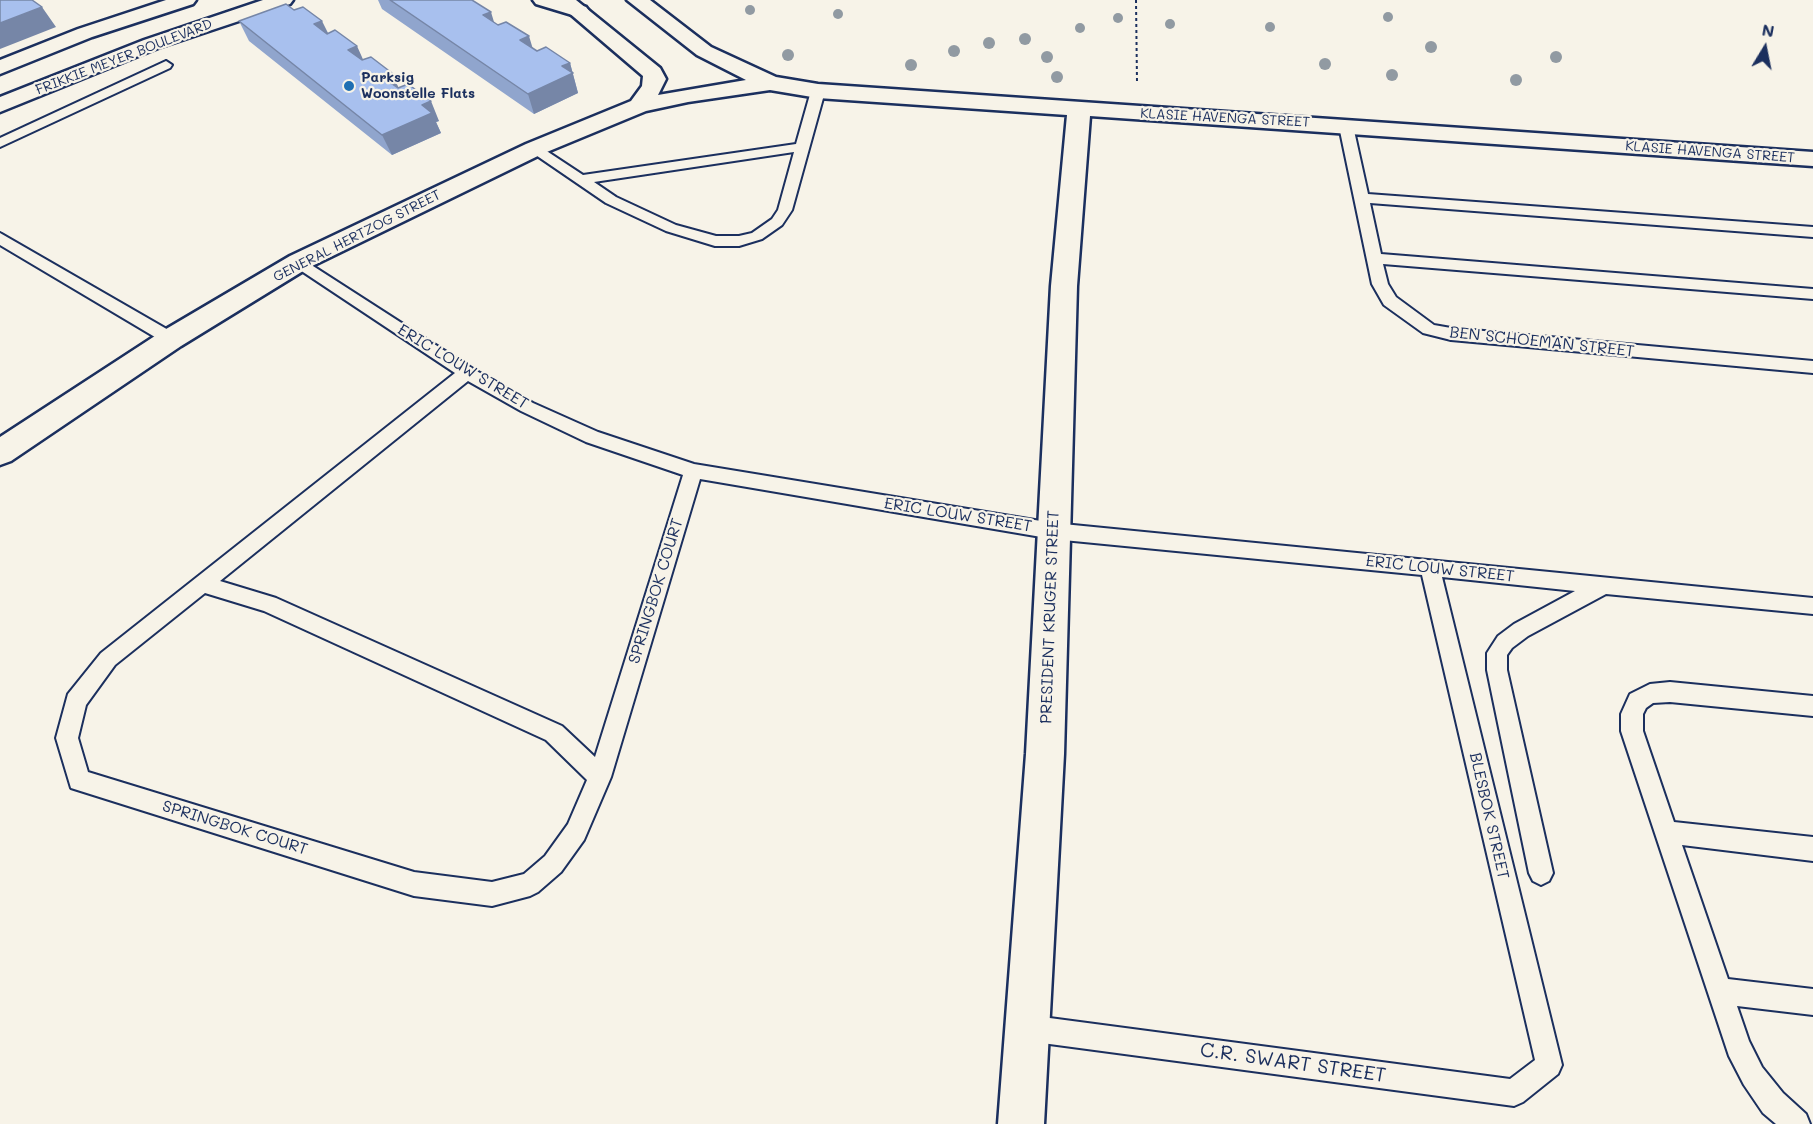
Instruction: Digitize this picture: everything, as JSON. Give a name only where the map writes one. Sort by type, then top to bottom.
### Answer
[{"type":"street","name":"FRIKKIE MEYER BOULEVARD","points":[[0,68],[85,33],[186,0]]},
{"type":"street","name":"FRIKKIE MEYER BOULEVARD","points":[[0,105],[151,44],[283,0]]},
{"type":"street","points":[[543,0],[572,6],[652,73],[655,79],[654,87],[639,106]]},
{"type":"street","points":[[637,0],[704,51],[770,83]]},
{"type":"street","name":"KLASIE HAVENGA STREET","points":[[639,106],[688,95],[770,83],[819,91],[1079,110],[1346,126],[1813,159]]},
{"type":"street","name":"GENERAL HERTZOG STREET","points":[[0,453],[171,339],[299,262],[534,149],[639,106]]},
{"type":"street","name":"PRESIDENT KRUGER STREET","points":[[1021,1124],[1045,754],[1064,286],[1079,110]]},
{"type":"lane","points":[[0,143],[166,65]]},
{"type":"lane","points":[[534,149],[611,200],[671,228],[715,241],[739,241],[758,236],[777,222],[791,196],[819,91]]},
{"type":"lane","name":"BEN SCHOEMAN STREET","points":[[1346,126],[1380,284],[1390,301],[1429,329],[1451,334],[1813,367]]},
{"type":"lane","points":[[580,180],[803,147]]},
{"type":"lane","points":[[1362,198],[1813,232]]},
{"type":"lane","points":[[0,238],[171,339]]},
{"type":"lane","points":[[1374,258],[1813,294]]},
{"type":"lane","name":"ERIC LOUW STREET","points":[[299,262],[467,373],[527,407],[592,437],[693,471],[1053,531],[1813,606]]},
{"type":"lane","name":"SPRINGBOK COURT","points":[[467,373],[108,658],[76,701],[68,738],[79,780],[414,884],[492,894],[530,884],[554,864],[576,832],[600,777],[693,471]]},
{"type":"lane","name":"BLESBOK STREET","points":[[1430,568],[1549,1065]]},
{"type":"lane","points":[[201,584],[269,604],[554,733],[600,777]]},
{"type":"lane","points":[[1541,873],[1497,670],[1497,653],[1505,642],[1521,630],[1604,585]]},
{"type":"lane","points":[[1796,1124],[1773,1102],[1753,1076],[1738,1047],[1632,732],[1632,714],[1638,701],[1650,694],[1670,692],[1813,706]]},
{"type":"lane","points":[[1665,832],[1813,849]]},
{"type":"lane","points":[[1719,991],[1813,1002]]},
{"type":"lane","name":"C.R. SWART STREET","points":[[1027,1028],[1514,1093],[1549,1065]]},
{"type":"path","points":[[1136,0],[1137,113]]},
{"type":"building","points":[[0,0],[32,0],[42,7],[0,23]]},
{"type":"building","name":"Parksig Woonstelle Flats","points":[[390,0],[472,0],[491,12],[483,15],[498,25],[506,22],[529,36],[520,40],[537,51],[546,47],[570,63],[562,66],[573,73],[528,94]]},
{"type":"building","name":"Parksig Woonstelle Flats","points":[[286,4],[294,10],[303,7],[322,21],[314,24],[327,34],[335,30],[357,46],[348,50],[362,60],[371,57],[392,73],[382,77],[398,88],[408,84],[431,101],[422,105],[432,113],[382,135],[239,21]]},
{"type":"place","name":"Parksig Woonstelle Flats","points":[[349,86]]}]
